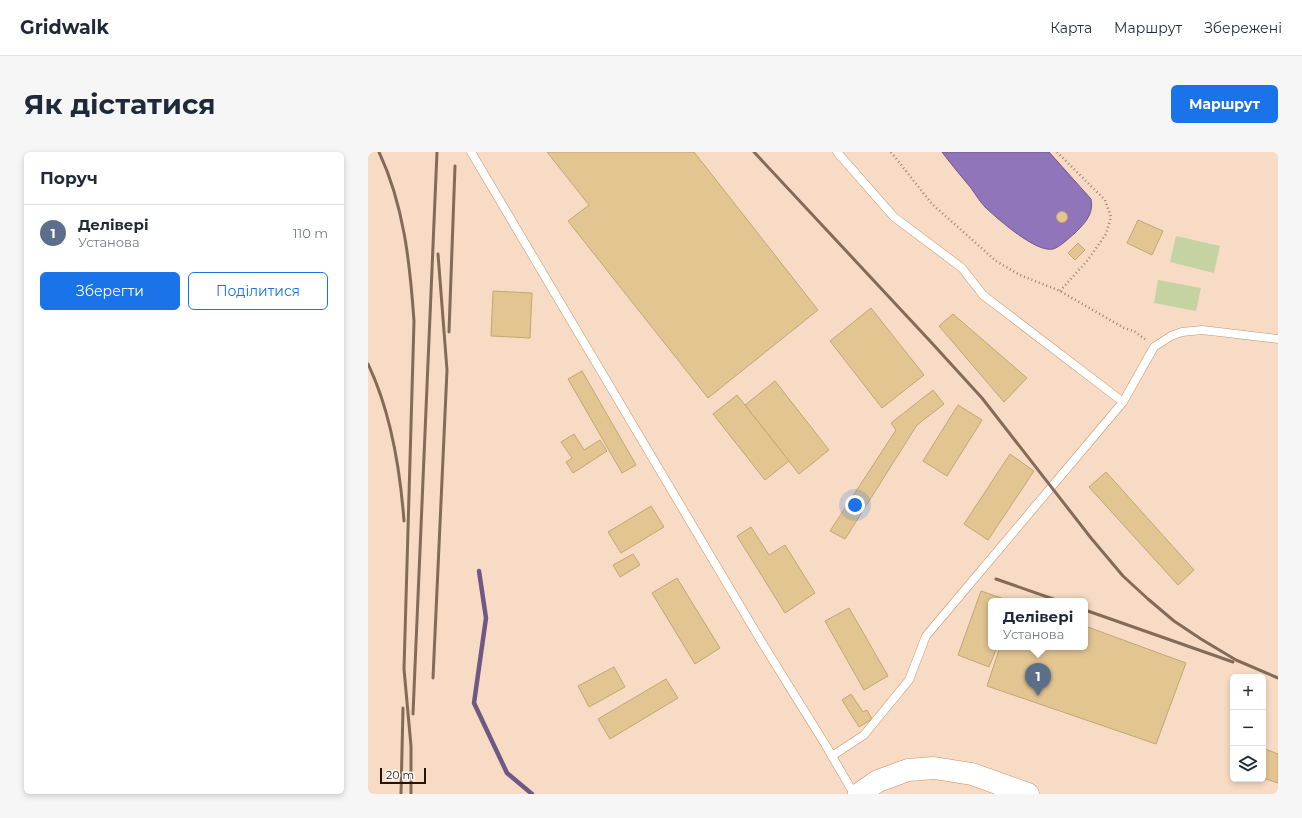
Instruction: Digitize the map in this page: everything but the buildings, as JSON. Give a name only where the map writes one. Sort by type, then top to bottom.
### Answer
[{"type":"main road","points":[[859,794],[878,781],[908,770],[934,768],[972,774],[1028,794]]},
{"type":"lane","points":[[471,152],[761,642],[854,794]]},
{"type":"lane","points":[[837,152],[894,217],[962,268],[984,296],[1123,402]]},
{"type":"lane","points":[[832,756],[864,735],[909,680],[926,636],[1123,402],[1154,347],[1171,336],[1182,332],[1202,330],[1278,339]]},
{"type":"path","points":[[891,152],[932,204],[996,261],[1020,275],[1060,291],[1124,328],[1134,331],[1154,347]]},
{"type":"path","points":[[1057,152],[1105,200],[1111,217],[1106,234],[1091,256],[1060,291]]},
{"type":"green space","points":[[1176,236],[1220,246],[1214,273],[1170,262]]},
{"type":"green space","points":[[1158,280],[1201,288],[1196,311],[1154,303]]},
{"type":"shaded area","points":[[942,152],[1049,152],[1091,199],[1092,204],[1090,214],[1079,229],[1059,246],[1053,249],[1046,249],[1037,246],[1027,241],[986,208]]},
{"type":"waterway","points":[[479,571],[486,618],[474,703],[507,773],[532,794]]},
{"type":"railway","points":[[379,152],[388,172],[400,214],[408,256],[414,321],[404,669],[411,746],[411,794]]},
{"type":"railway","points":[[413,714],[437,152]]},
{"type":"railway","points":[[754,152],[982,398],[1091,538],[1123,576],[1174,621],[1201,639],[1236,660],[1278,678]]},
{"type":"railway","points":[[449,332],[455,166]]},
{"type":"railway","points":[[433,678],[447,370],[438,254]]},
{"type":"railway","points":[[368,364],[383,401],[393,441],[400,481],[404,521]]},
{"type":"railway","points":[[996,579],[1050,598]]},
{"type":"railway","points":[[1088,611],[1233,662]]},
{"type":"railway","points":[[401,794],[403,708]]},
{"type":"place","name":"Делівері","points":[[1038,696]]}]
